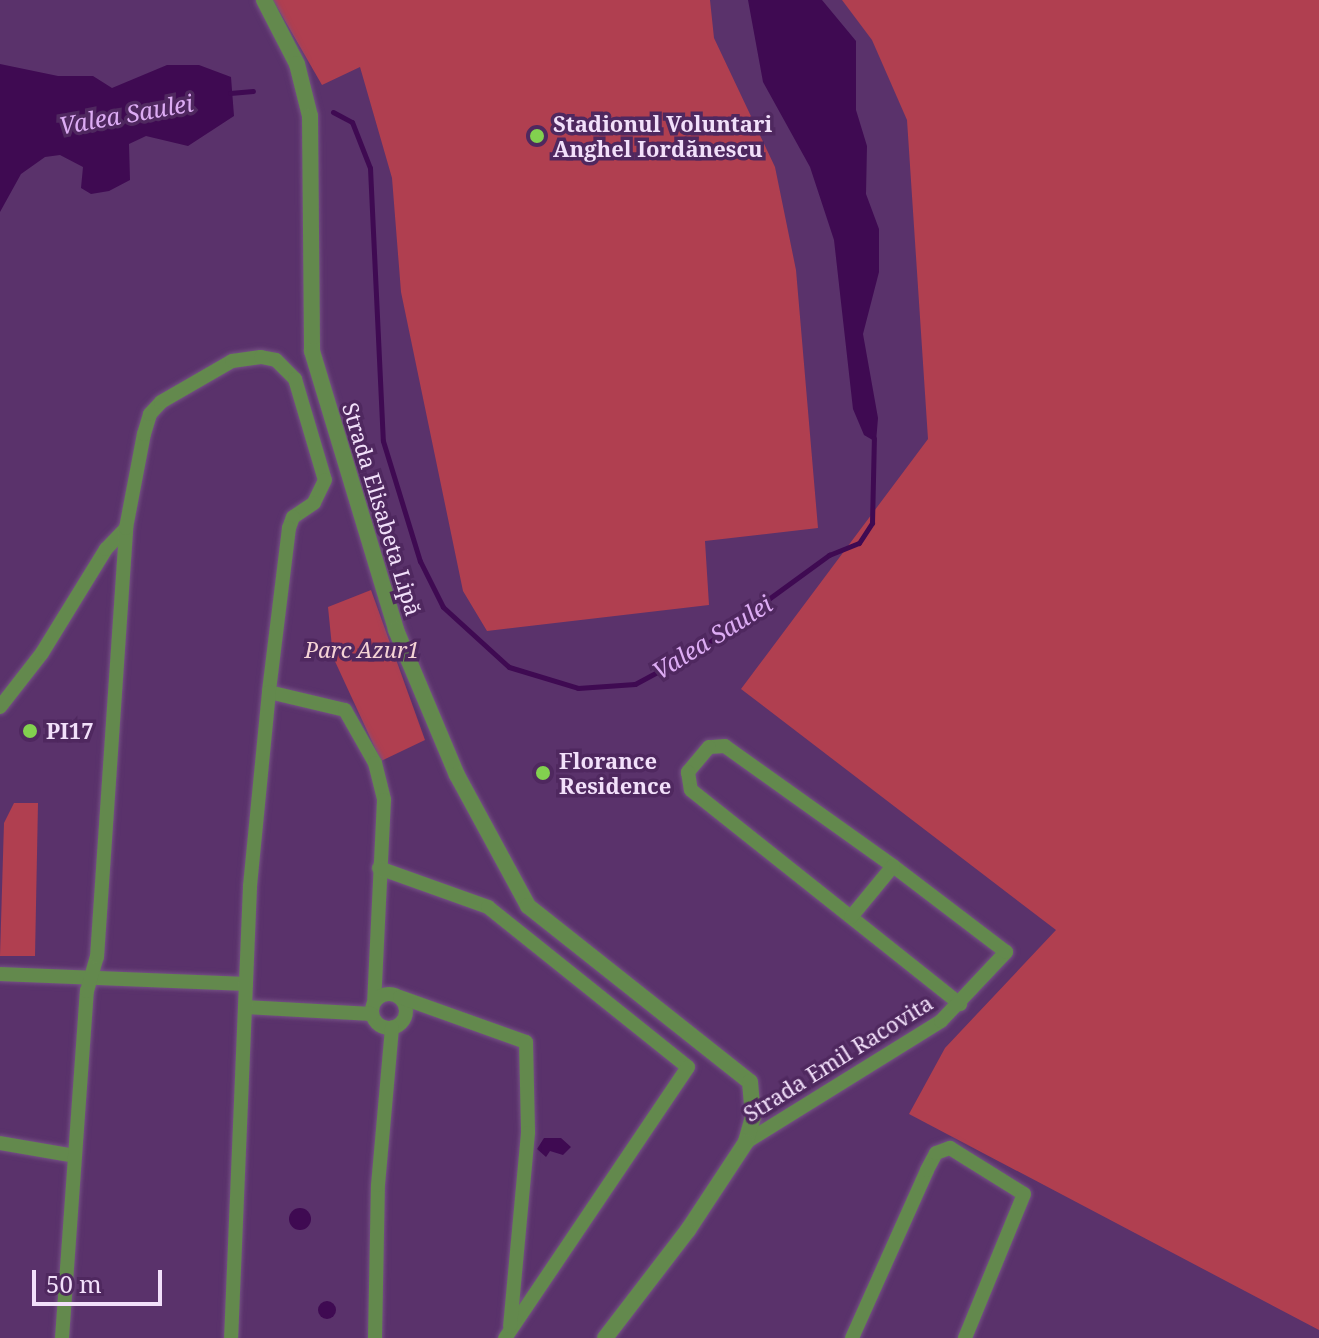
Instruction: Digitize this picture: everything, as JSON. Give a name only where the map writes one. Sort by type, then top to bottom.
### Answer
[{"type":"street","name":"Strada Elisabeta Lipă","points":[[264,0],[297,64],[310,116],[312,351],[396,630],[450,760],[528,906],[750,1082],[753,1117],[746,1142],[688,1230],[605,1338]]},
{"type":"street","points":[[62,1338],[126,528],[144,434],[150,414],[161,402],[232,361],[261,357],[286,367],[295,379],[325,480],[314,503],[293,517],[289,528],[269,692],[246,984],[231,1338]]},
{"type":"street","points":[[0,707],[42,653],[106,549],[126,528]]},
{"type":"street","points":[[269,692],[327,703],[345,710],[355,722],[375,763],[384,800],[373,1007],[381,1027],[392,1028],[405,1018],[400,997]]},
{"type":"street","points":[[851,917],[893,866],[725,746],[709,747],[688,772],[691,790],[960,1004]]},
{"type":"street","name":"Strada Emil Racovita","points":[[746,1142],[838,1089],[960,1004],[1006,952],[893,866]]},
{"type":"street","points":[[379,868],[488,907],[688,1067],[507,1334]]},
{"type":"street","points":[[0,974],[246,984]]},
{"type":"street","points":[[245,1007],[373,1007],[384,994],[526,1042],[528,1133],[507,1334]]},
{"type":"street","points":[[375,1338],[378,1185],[392,1028]]},
{"type":"street","points":[[0,1143],[75,1156]]},
{"type":"street","points":[[852,1338],[931,1161],[942,1148],[950,1148],[1024,1194],[965,1338]]},
{"type":"green space","points":[[273,0],[710,0],[714,38],[775,167],[796,270],[818,528],[705,541],[709,605],[487,631],[463,591],[401,292],[392,178],[360,67],[322,85]]},
{"type":"green space","points":[[842,0],[1319,0],[1319,1330],[909,1114],[945,1048],[1056,930],[741,689],[928,439],[907,120],[872,40]]},
{"type":"green space","name":"Parc Azur1","points":[[371,590],[425,740],[381,761],[333,657],[328,607]]},
{"type":"green space","points":[[14,803],[38,803],[35,956],[0,956],[4,823]]},
{"type":"water","points":[[748,0],[822,0],[856,41],[856,110],[867,146],[866,194],[879,229],[879,272],[863,334],[878,418],[876,442],[864,435],[853,409],[834,240],[810,167],[763,82]]},
{"type":"water","points":[[0,64],[58,76],[93,76],[112,88],[167,65],[199,65],[231,77],[234,116],[188,146],[146,136],[129,144],[130,180],[109,191],[91,194],[81,188],[83,167],[60,155],[45,157],[21,174],[0,212]]},
{"type":"water","points":[[544,1138],[561,1138],[571,1147],[563,1155],[550,1151],[546,1157],[537,1149]]},
{"type":"water","points":[[300,1208],[308,1211],[311,1219],[308,1227],[300,1230],[292,1227],[289,1219],[292,1211]]},
{"type":"water","points":[[327,1301],[336,1310],[327,1319],[318,1310]]},
{"type":"waterway","name":"Valea Saulei","points":[[230,93],[253,91]]},
{"type":"waterway","name":"Valea Saulei","points":[[333,112],[352,122],[370,168],[383,441],[420,561],[443,607],[509,667],[578,688],[635,684],[700,649],[829,555],[859,543],[872,523],[874,438]]},
{"type":"place","name":"Stadionul Voluntari Anghel Iordănescu","points":[[537,136]]},
{"type":"place","name":"PI17","points":[[30,731]]},
{"type":"place","name":"Florance Residence","points":[[543,773]]}]
